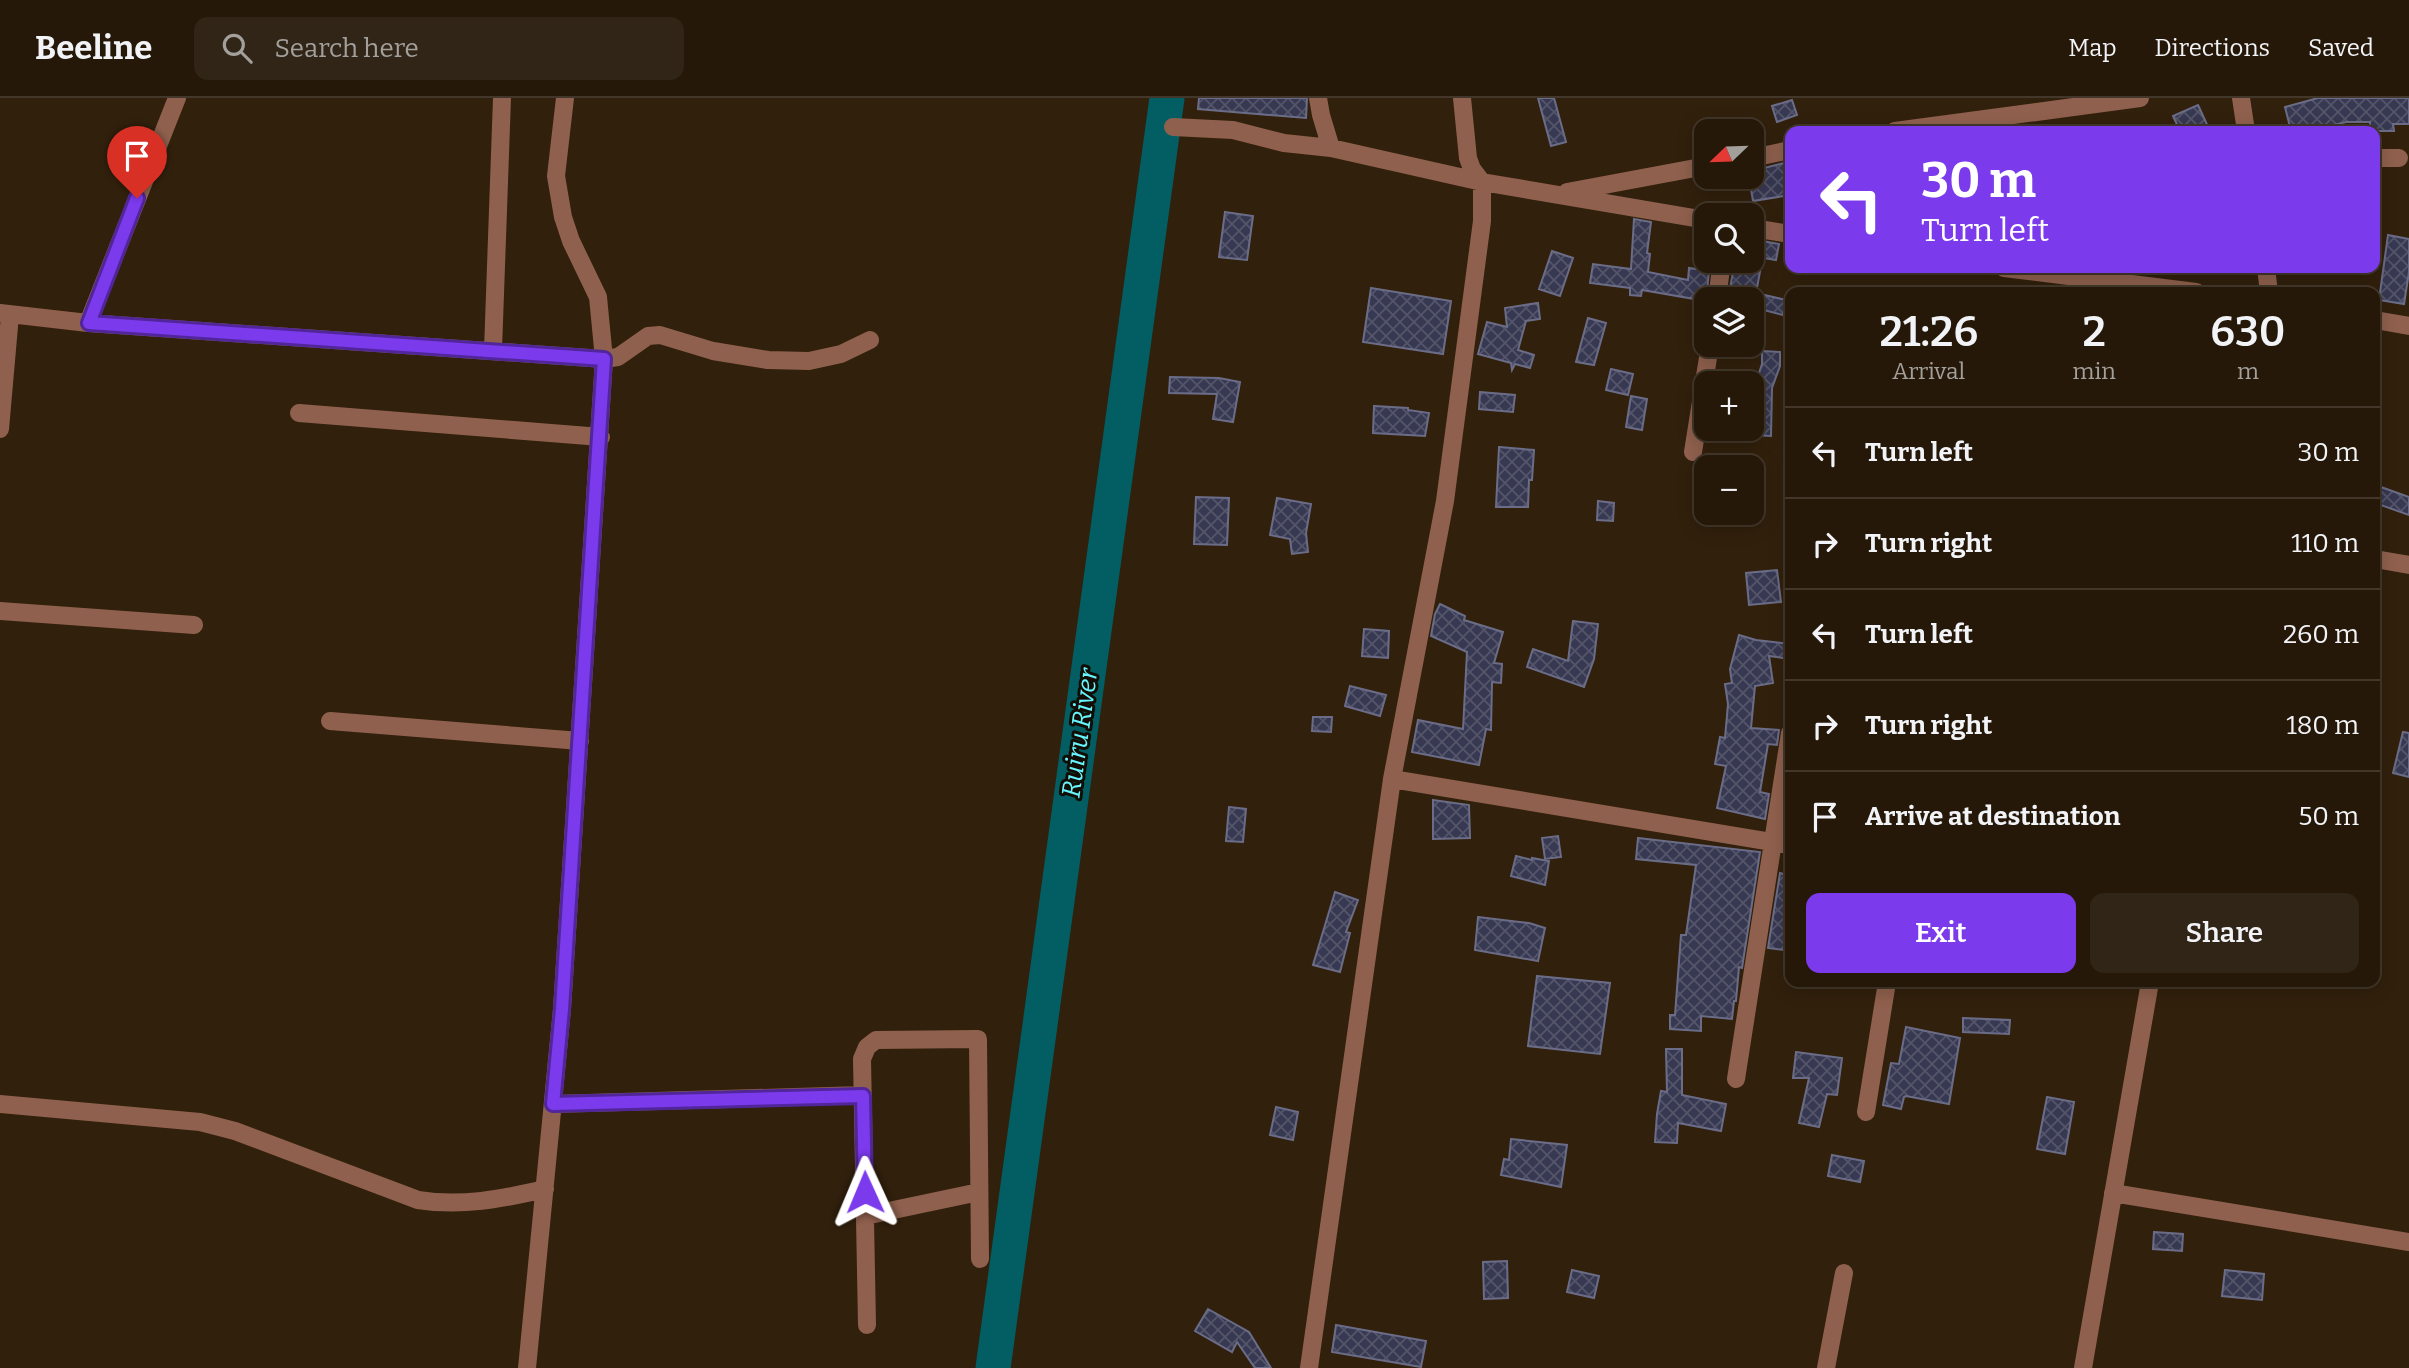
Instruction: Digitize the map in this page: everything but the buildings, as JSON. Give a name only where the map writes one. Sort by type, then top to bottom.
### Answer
[{"type":"street","points":[[89,323],[177,98]]},
{"type":"street","points":[[493,350],[502,98]]},
{"type":"street","points":[[527,1368],[562,1009],[604,359],[598,297],[571,241],[563,217],[556,176],[565,98]]},
{"type":"street","points":[[1318,98],[1331,148]]},
{"type":"street","points":[[1309,1368],[1392,779],[1445,501],[1482,221],[1482,182],[1468,159],[1462,98]]},
{"type":"street","points":[[1932,126],[2140,98]]},
{"type":"street","points":[[2241,98],[2245,126]]},
{"type":"street","points":[[1173,127],[1233,130],[1284,143],[1331,148],[1482,182],[1694,218]]},
{"type":"street","points":[[1764,155],[1785,151]]},
{"type":"street","points":[[2380,158],[2399,158]]},
{"type":"street","points":[[1553,194],[1694,168]]},
{"type":"street","points":[[1764,230],[1785,233]]},
{"type":"street","points":[[2044,273],[2156,287]]},
{"type":"street","points":[[0,429],[5,314],[89,323],[604,359],[618,357],[648,336],[660,335],[713,351],[768,360],[809,361],[841,354],[870,340]]},
{"type":"street","points":[[2380,321],[2409,326]]},
{"type":"street","points":[[1693,452],[1708,357]]},
{"type":"street","points":[[299,413],[601,437]]},
{"type":"street","points":[[2380,560],[2409,565]]},
{"type":"street","points":[[0,611],[194,625]]},
{"type":"street","points":[[330,720],[580,741]]},
{"type":"street","points":[[1392,779],[1782,843]]},
{"type":"street","points":[[1736,1079],[1782,843],[1785,802]]},
{"type":"street","points":[[1866,1112],[1886,987]]},
{"type":"street","points":[[2083,1368],[2149,987]]},
{"type":"street","points":[[867,1325],[862,1059],[867,1047],[876,1040],[978,1038],[980,1259]]},
{"type":"street","points":[[553,1104],[863,1096]]},
{"type":"street","points":[[0,1104],[200,1122],[235,1131],[418,1200],[443,1204],[498,1199],[545,1189]]},
{"type":"street","points":[[865,1216],[979,1192]]},
{"type":"street","points":[[2113,1193],[2409,1242]]},
{"type":"street","points":[[1826,1368],[1844,1273]]},
{"type":"waterway","name":"Ruiru River","points":[[993,1368],[1167,98]]},
{"type":"route","points":[[137,198],[89,323],[604,359],[605,378],[562,1009],[553,1104],[863,1096],[865,1192]]}]
